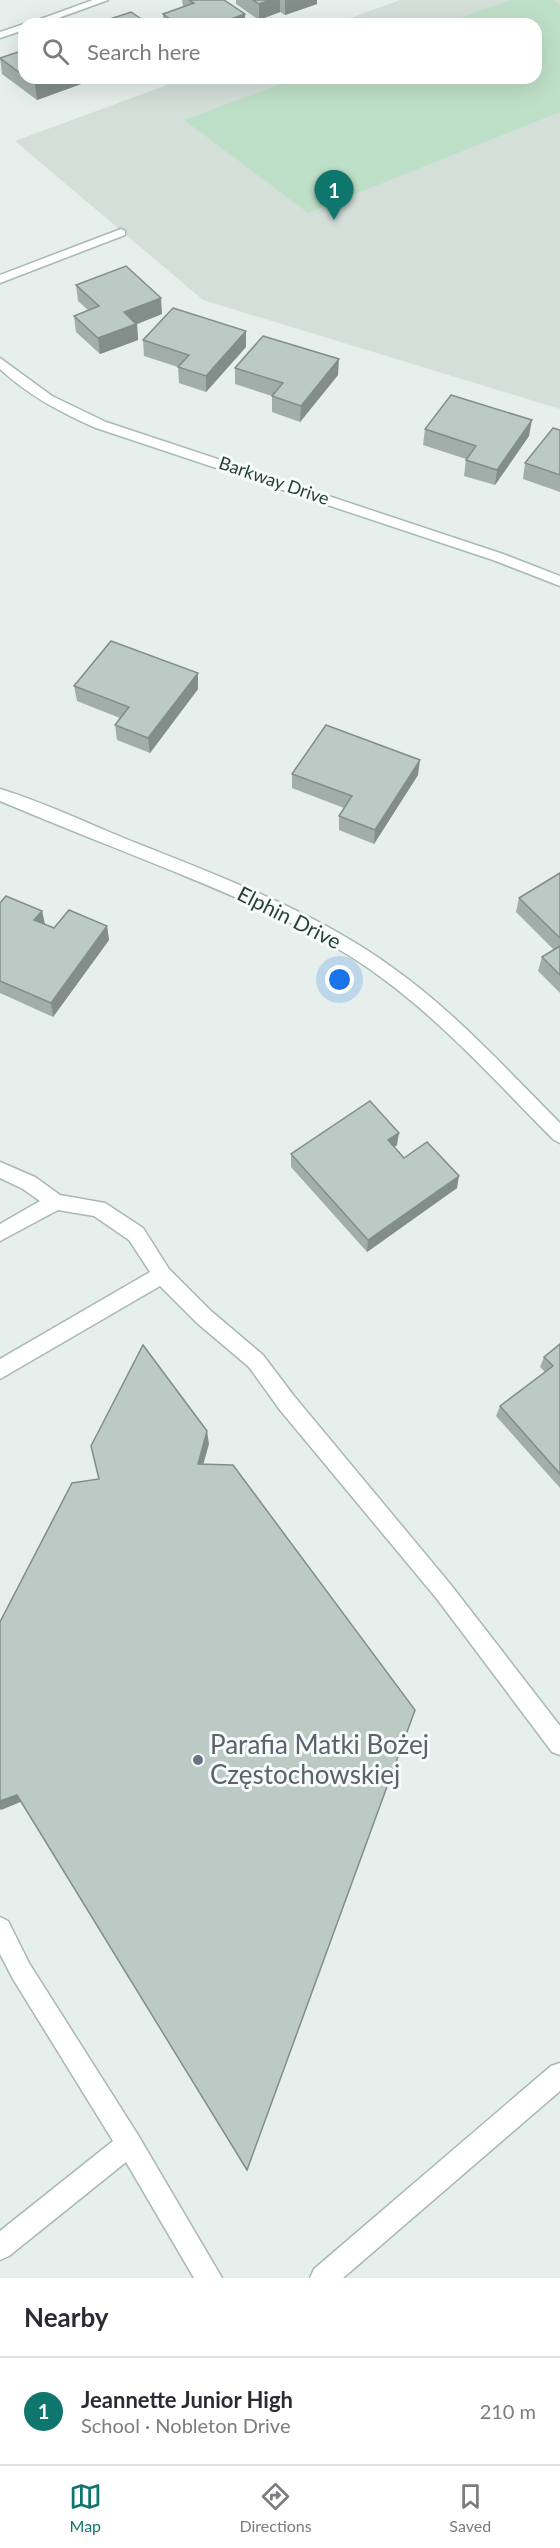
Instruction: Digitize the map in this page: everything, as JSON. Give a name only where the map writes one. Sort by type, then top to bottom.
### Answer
[{"type":"street","points":[[48,18],[95,1]]},
{"type":"street","points":[[0,35],[18,29]]},
{"type":"street","points":[[0,279],[121,233]]},
{"type":"street","name":"Barkway Drive","points":[[0,362],[34,392],[60,408],[101,425],[452,541],[560,580]]},
{"type":"street","name":"Elphin Drive","points":[[0,795],[222,884],[295,917],[348,947],[423,1001],[560,1135]]},
{"type":"street","points":[[0,1170],[29,1183],[56,1202],[98,1209],[136,1234],[162,1275],[204,1317],[256,1361],[287,1403],[444,1592],[560,1744]]},
{"type":"street","points":[[0,1233],[56,1202]]},
{"type":"street","points":[[0,1370],[162,1275]]},
{"type":"street","points":[[0,1929],[21,1971],[209,2278]]},
{"type":"street","points":[[323,2278],[560,2075]]},
{"type":"street","points":[[0,2247],[129,2144]]},
{"type":"shaded area","points":[[400,0],[560,0],[560,409],[203,300],[15,141],[170,84],[542,84],[542,18],[350,18]]},
{"type":"green space","points":[[510,0],[553,0],[560,4],[560,112],[308,213],[184,120],[281,84],[542,84],[542,18],[460,18]]},
{"type":"building","points":[[189,0],[224,0],[245,14],[233,18],[169,18],[163,14],[194,3]]},
{"type":"building","points":[[253,0],[270,0],[259,4]]},
{"type":"building","points":[[131,12],[140,18],[113,18]]},
{"type":"building","points":[[18,52],[18,72],[0,58]]},
{"type":"building","points":[[126,266],[161,298],[124,312],[136,324],[98,338],[74,316],[99,306],[76,285]]},
{"type":"building","points":[[173,308],[246,331],[206,376],[178,367],[189,355],[143,340]]},
{"type":"building","points":[[263,336],[339,359],[301,406],[272,396],[283,383],[235,368]]},
{"type":"building","points":[[451,395],[532,420],[497,470],[466,460],[476,446],[425,429]]},
{"type":"building","points":[[553,428],[560,430],[560,475],[525,463]]},
{"type":"building","points":[[111,641],[198,673],[148,738],[115,725],[129,707],[74,686]]},
{"type":"building","points":[[326,725],[420,760],[375,830],[339,816],[352,796],[292,774]]},
{"type":"building","points":[[560,873],[560,938],[519,898]]},
{"type":"building","points":[[6,896],[42,911],[34,920],[54,928],[69,910],[107,926],[51,1003],[0,981],[0,903]]},
{"type":"building","points":[[560,946],[560,975],[542,957]]},
{"type":"building","points":[[370,1101],[399,1133],[388,1140],[404,1158],[427,1142],[459,1176],[368,1240],[291,1154]]},
{"type":"building","points":[[560,1344],[560,1474],[500,1406],[553,1366],[544,1357]]},
{"type":"building","name":"Parafia Matki Bożej Częstochowskiej","points":[[143,1345],[207,1431],[198,1464],[233,1465],[415,1710],[247,2170],[17,1795],[0,1801],[0,1622],[72,1483],[99,1479],[91,1446]]},
{"type":"place","name":"Jeannette Junior High","points":[[334,220]]},
{"type":"place","name":"Parafia Matki Bożej Częstochowskiej","points":[[198,1760]]}]
